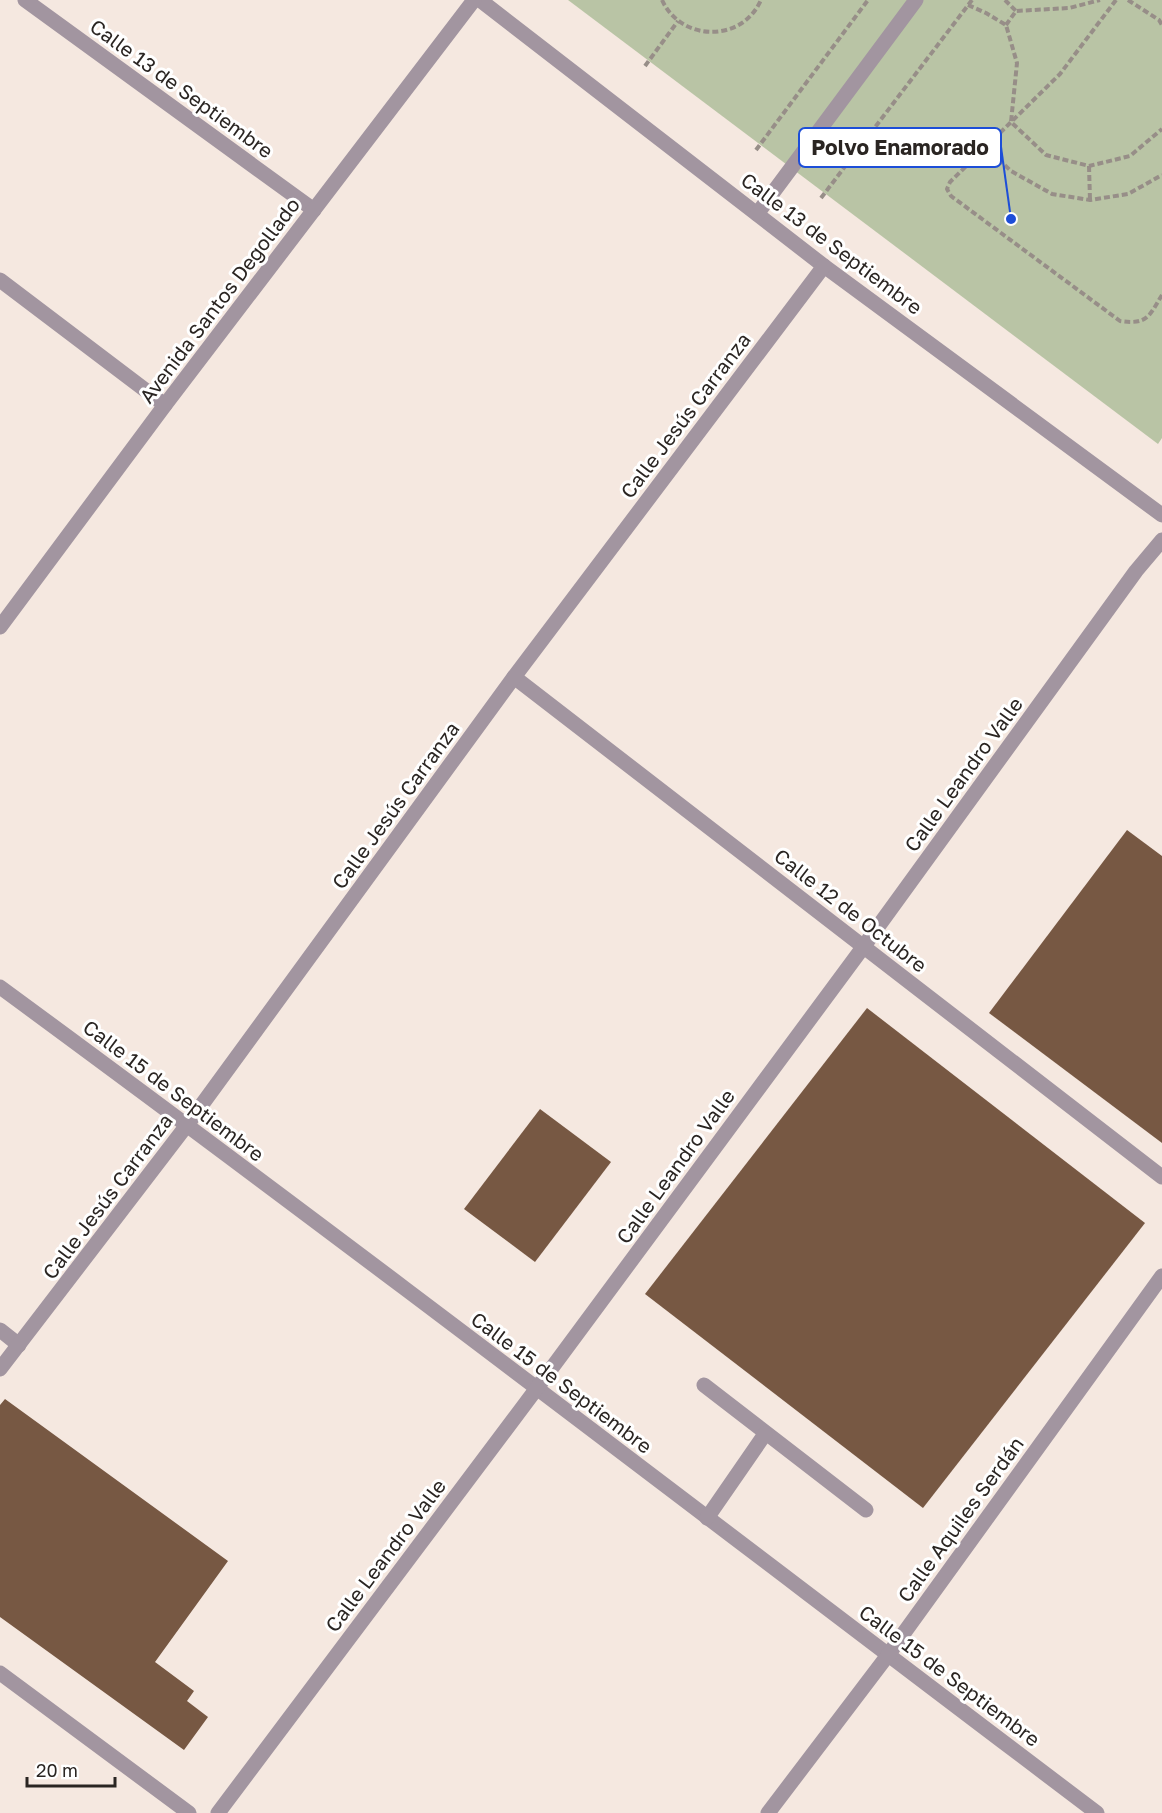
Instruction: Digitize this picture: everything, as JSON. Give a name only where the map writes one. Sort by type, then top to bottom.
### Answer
[{"type":"street","name":"Calle 13 de Septiembre","points":[[25,0],[314,210]]},
{"type":"street","name":"Avenida Santos Degollado","points":[[3,618],[474,0]]},
{"type":"street","name":"Calle 13 de Septiembre","points":[[480,0],[824,266],[1162,514]]},
{"type":"street","points":[[757,214],[916,0]]},
{"type":"street","name":"Calle Jesús Carranza","points":[[0,1369],[187,1125],[514,676],[824,266]]},
{"type":"street","points":[[0,280],[165,405]]},
{"type":"street","name":"Calle Leandro Valle","points":[[218,1813],[537,1388],[864,946],[1136,571],[1162,540]]},
{"type":"street","name":"Calle 12 de Octubre","points":[[514,676],[1162,1177]]},
{"type":"street","name":"Calle 15 de Septiembre","points":[[0,987],[537,1388],[1096,1813]]},
{"type":"street","name":"Calle Aquiles Serdán","points":[[768,1813],[888,1655],[1162,1276]]},
{"type":"street","points":[[0,1330],[19,1345]]},
{"type":"street","points":[[704,1385],[866,1510]]},
{"type":"street","points":[[707,1518],[765,1434]]},
{"type":"street","points":[[0,1673],[189,1813]]},
{"type":"path","points":[[662,0],[678,21],[694,30],[711,33],[729,30],[745,22],[757,9],[761,0]]},
{"type":"path","points":[[756,150],[867,0]]},
{"type":"path","points":[[820,198],[972,0]]},
{"type":"path","points":[[1005,0],[1016,11],[1069,8],[1100,0]]},
{"type":"path","points":[[1116,0],[1060,74],[950,182],[948,189],[951,196],[1120,321],[1136,323],[1149,316],[1162,295]]},
{"type":"path","points":[[1128,0],[1159,20],[1162,25]]},
{"type":"path","points":[[968,5],[1006,25],[1017,63],[1011,122]]},
{"type":"path","points":[[1006,25],[1016,11]]},
{"type":"path","points":[[645,66],[678,21]]},
{"type":"path","points":[[1011,122],[1046,155],[1089,166],[1130,156],[1162,130]]},
{"type":"path","points":[[985,147],[1011,171],[1052,194],[1090,200],[1128,194],[1162,175]]},
{"type":"path","points":[[1089,166],[1090,200]]},
{"type":"green space","points":[[568,0],[1162,0],[1162,438],[1158,444]]},
{"type":"building","points":[[1127,830],[1162,856],[1162,1143],[989,1013]]},
{"type":"building","points":[[867,1008],[1145,1223],[923,1508],[645,1294]]},
{"type":"building","points":[[540,1109],[611,1162],[535,1262],[464,1209]]},
{"type":"building","points":[[5,1399],[228,1561],[155,1662],[194,1691],[187,1701],[208,1717],[184,1750],[0,1617],[0,1405]]},
{"type":"place","name":"Polvo Enamorado","points":[[1011,219]]}]
